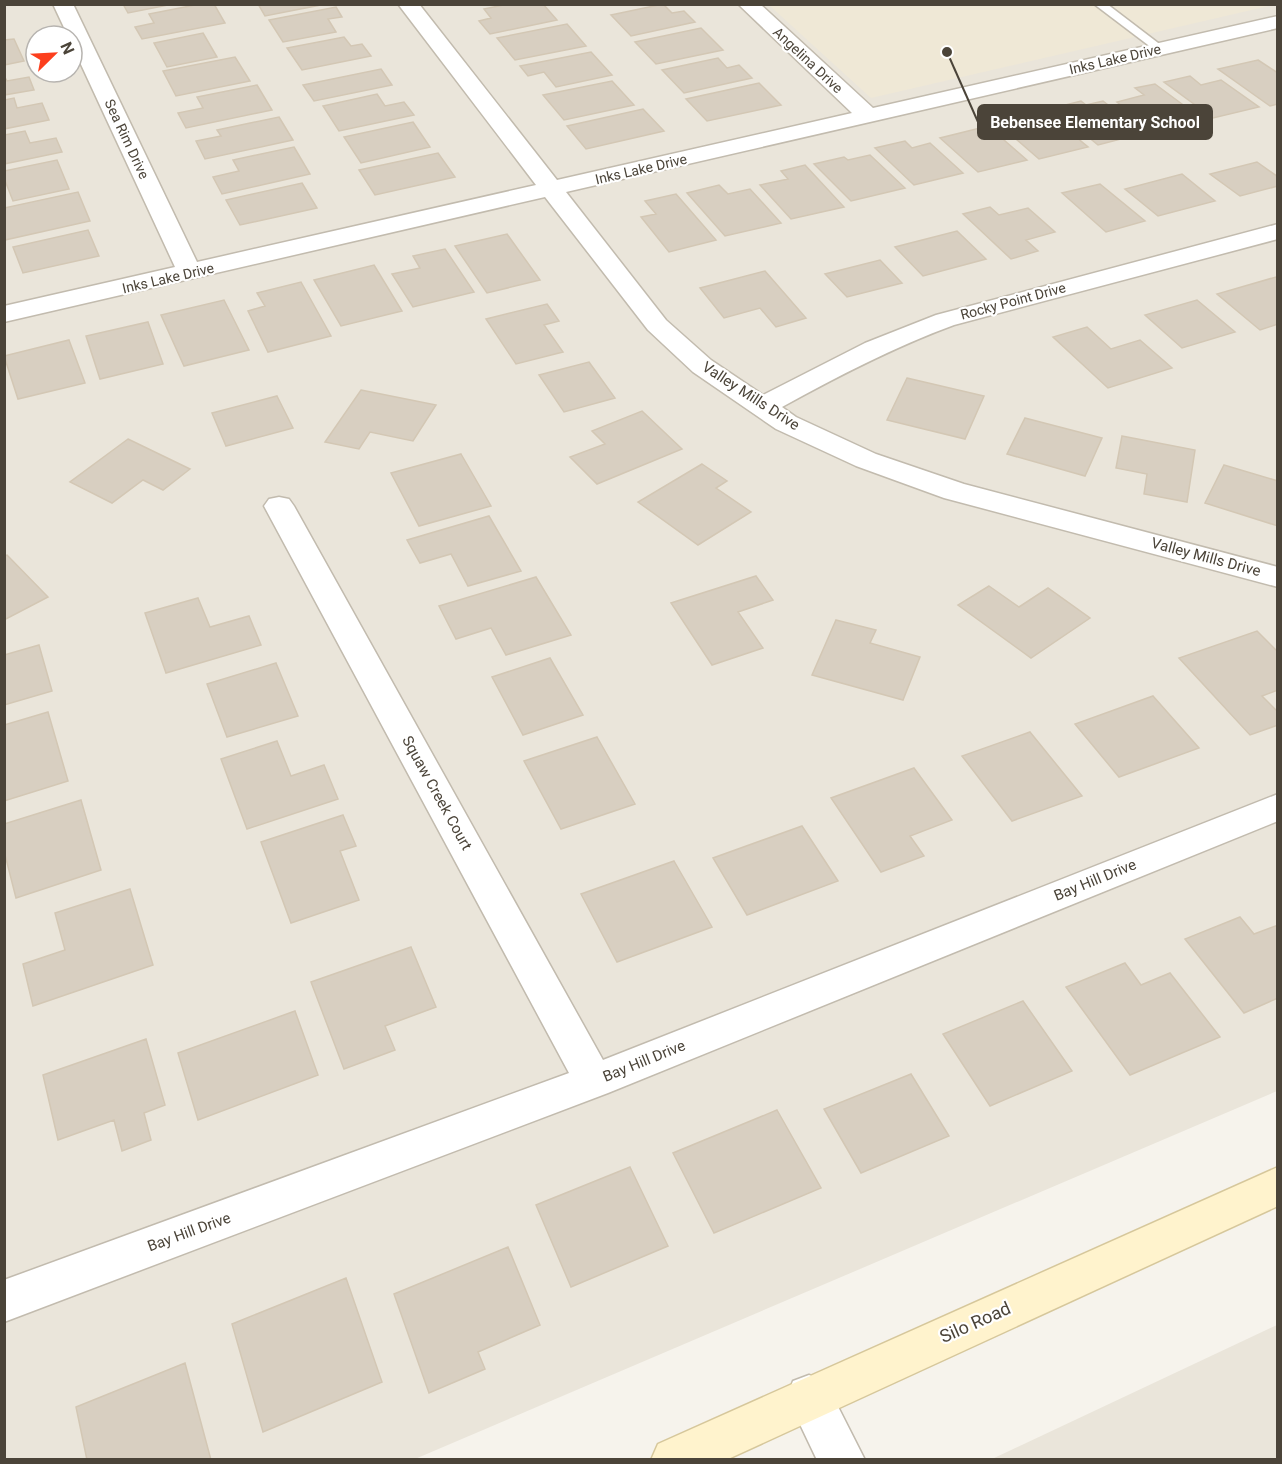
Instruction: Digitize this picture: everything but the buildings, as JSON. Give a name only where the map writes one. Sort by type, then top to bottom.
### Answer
[{"type":"street","name":"Sea Rim Drive","points":[[63,4],[190,273]]},
{"type":"street","name":"Valley Mills Drive","points":[[408,4],[657,325],[702,366],[786,423],[866,460],[954,491],[1026,512],[1088,525],[1278,577]]},
{"type":"street","name":"Angelina Drive","points":[[748,4],[868,116]]},
{"type":"street","name":"Inks Lake Drive","points":[[4,315],[1278,22]]},
{"type":"street","name":"Rocky Point Drive","points":[[762,407],[854,357],[904,334],[945,320],[1278,231]]},
{"type":"street","name":"Squaw Creek Court","points":[[279,506],[594,1081]]},
{"type":"street","name":"Bay Hill Drive","points":[[4,1301],[594,1081],[1278,807]]},
{"type":"street","name":"Silo Road","points":[[674,1460],[808,1397],[1278,1186]]},
{"type":"street","points":[[808,1397],[842,1460]]},
{"type":"lane","points":[[1101,6],[1120,4]]},
{"type":"lane","points":[[1101,6],[1160,49]]},
{"type":"shaded area","points":[[1277,4],[871,98],[769,5]]},
{"type":"shaded area","points":[[5,5],[1277,5],[1277,1091],[415,1459],[5,1460]]},
{"type":"shaded area","points":[[1277,1325],[1277,1459],[992,1459]]},
{"type":"place","name":"Bebensee Elementary School","points":[[947,52]]}]
